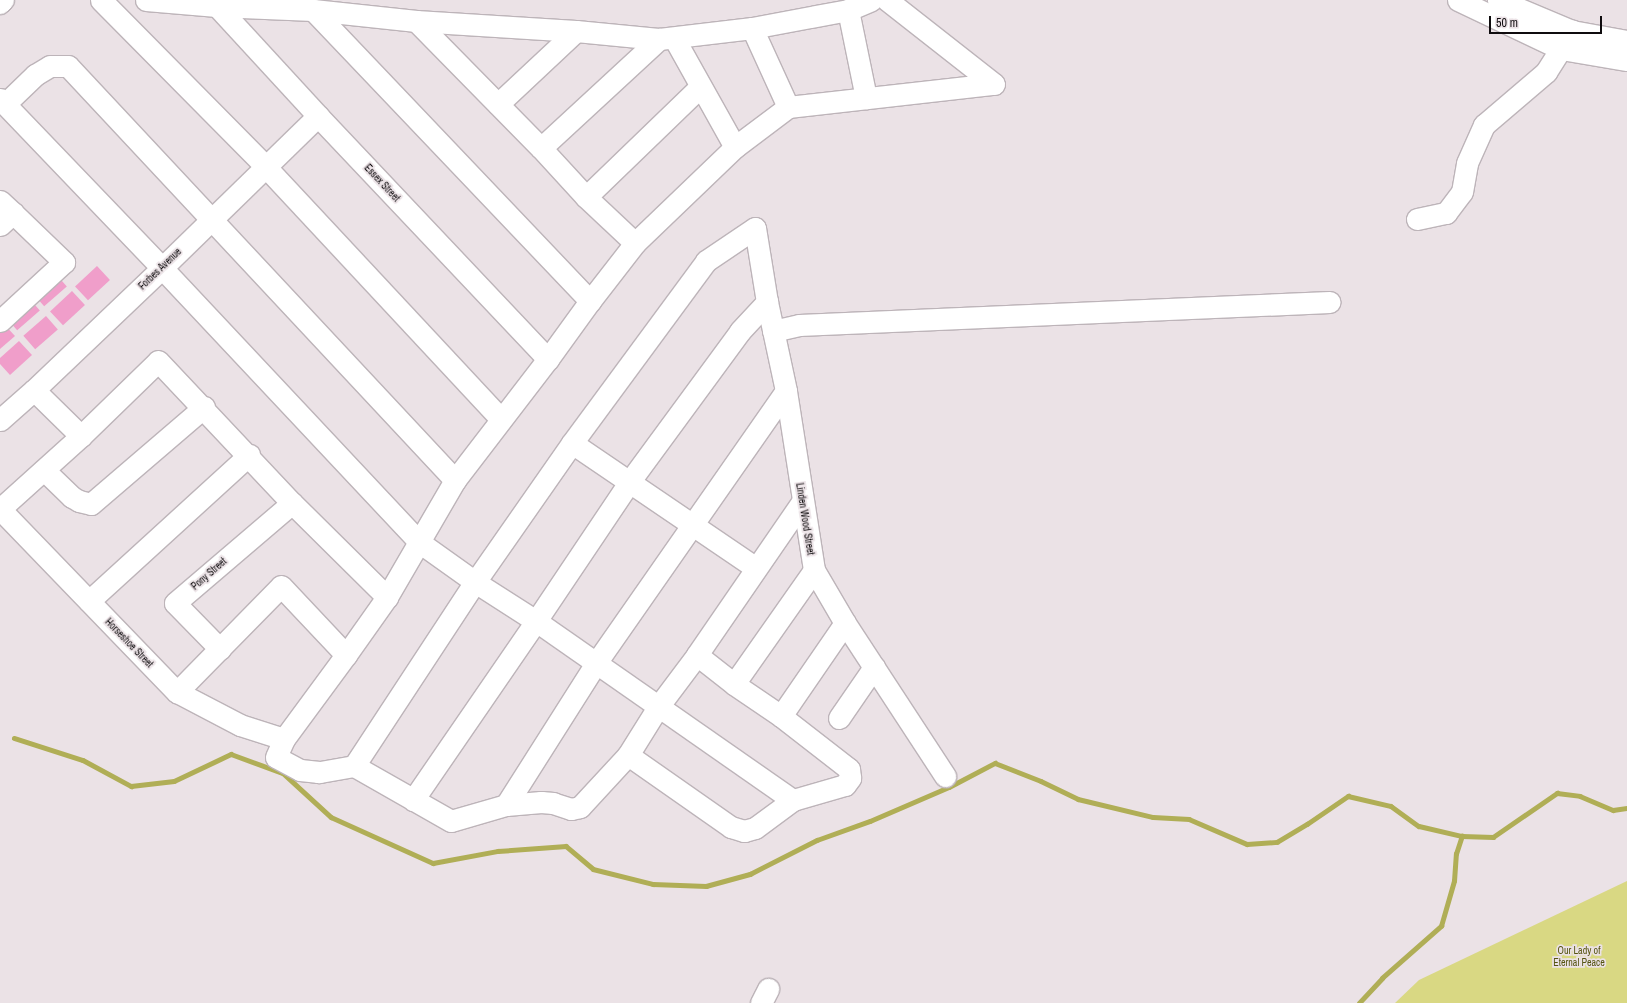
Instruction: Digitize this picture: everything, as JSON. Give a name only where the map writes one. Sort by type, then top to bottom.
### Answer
[{"type":"street","points":[[0,3],[3,0]]},
{"type":"street","points":[[101,0],[265,166],[501,419]]},
{"type":"street","points":[[146,0],[217,6],[313,10],[416,21],[576,31],[666,39],[752,28],[848,10],[871,0]]},
{"type":"street","points":[[802,502],[697,655],[658,707],[628,755],[580,807],[571,809],[553,803],[541,802],[506,805],[451,821],[354,766],[318,772],[300,770],[276,757],[284,739],[346,656],[387,597],[455,480],[635,243],[735,146],[788,107],[994,84],[887,0]]},
{"type":"street","points":[[1458,0],[1561,49],[1627,60]]},
{"type":"street","points":[[1498,0],[1572,31],[1627,41]]},
{"type":"street","name":"Essex Street","points":[[217,6],[318,116],[548,359]]},
{"type":"street","points":[[313,10],[590,301]]},
{"type":"street","points":[[848,10],[866,98]]},
{"type":"street","points":[[416,21],[541,148],[586,197],[635,243]]},
{"type":"street","points":[[752,28],[788,107]]},
{"type":"street","points":[[498,104],[576,31]]},
{"type":"street","points":[[1417,219],[1446,213],[1462,192],[1467,163],[1484,125],[1546,72],[1572,31]]},
{"type":"street","points":[[666,39],[700,87],[735,146]]},
{"type":"street","points":[[541,148],[666,39]]},
{"type":"street","points":[[455,480],[68,66],[50,66],[35,75],[2,102],[162,268],[419,542],[475,582],[536,621],[793,800]]},
{"type":"street","points":[[586,197],[700,87]]},
{"type":"street","name":"Forbes Avenue","points":[[0,420],[34,390],[162,268],[318,116]]},
{"type":"street","points":[[0,321],[64,262],[4,213]]},
{"type":"street","name":"Linden Wood Street","points":[[572,443],[706,261],[755,228],[767,302],[786,391],[802,502],[814,570],[845,623],[945,776]]},
{"type":"street","points":[[413,800],[630,481],[740,331],[767,302]]},
{"type":"street","points":[[773,331],[799,325],[1330,302]]},
{"type":"street","points":[[0,509],[81,436],[158,361],[204,407],[292,503],[387,597]]},
{"type":"street","points":[[34,390],[81,436]]},
{"type":"street","points":[[506,805],[596,663],[786,391]]},
{"type":"street","points":[[44,470],[72,497],[79,502],[91,504],[204,407]]},
{"type":"street","points":[[354,766],[475,582],[572,443],[756,568]]},
{"type":"street","points":[[89,601],[249,455]]},
{"type":"street","name":"Pony Street","points":[[220,649],[176,603],[292,503]]},
{"type":"street","name":"Horseshoe Street","points":[[0,509],[177,692],[240,725],[284,739]]},
{"type":"street","points":[[734,684],[814,570]]},
{"type":"street","points":[[177,692],[281,586],[346,656]]},
{"type":"street","points":[[781,716],[845,623]]},
{"type":"street","points":[[628,755],[731,827],[744,831],[755,828],[793,800],[845,785],[850,778],[849,769],[781,716],[734,684],[697,655]]},
{"type":"street","points":[[839,718],[874,668]]},
{"type":"green space","name":"Our Lady of Eternal Peace","points":[[1627,881],[1627,1003],[1395,1003],[1419,980]]},
{"type":"building","points":[[97,266],[110,280],[88,300],[75,286]]},
{"type":"building","points":[[55,273],[67,287],[44,306],[32,293]]},
{"type":"building","points":[[72,291],[85,305],[63,325],[50,311]]},
{"type":"building","points":[[28,297],[40,311],[17,330],[5,317]]},
{"type":"building","points":[[46,316],[58,330],[35,349],[23,336]]},
{"type":"building","points":[[2,322],[15,336],[0,349],[0,324]]},
{"type":"building","points":[[19,341],[32,355],[10,375],[0,364],[0,358]]},
{"type":"waterway","points":[[14,738],[83,760],[131,786],[174,781],[231,754],[283,773],[331,817],[433,863],[498,851],[566,846],[593,869],[653,884],[706,886],[750,874],[817,840],[870,821],[949,787],[995,763],[1041,781],[1078,799],[1153,817],[1189,819],[1247,844],[1277,842],[1307,824],[1348,796],[1391,806],[1419,826],[1462,836],[1493,837],[1557,793],[1580,796],[1613,810],[1627,808]]},
{"type":"waterway","points":[[1359,1003],[1382,978],[1441,926],[1454,881],[1456,854],[1462,836]]}]
